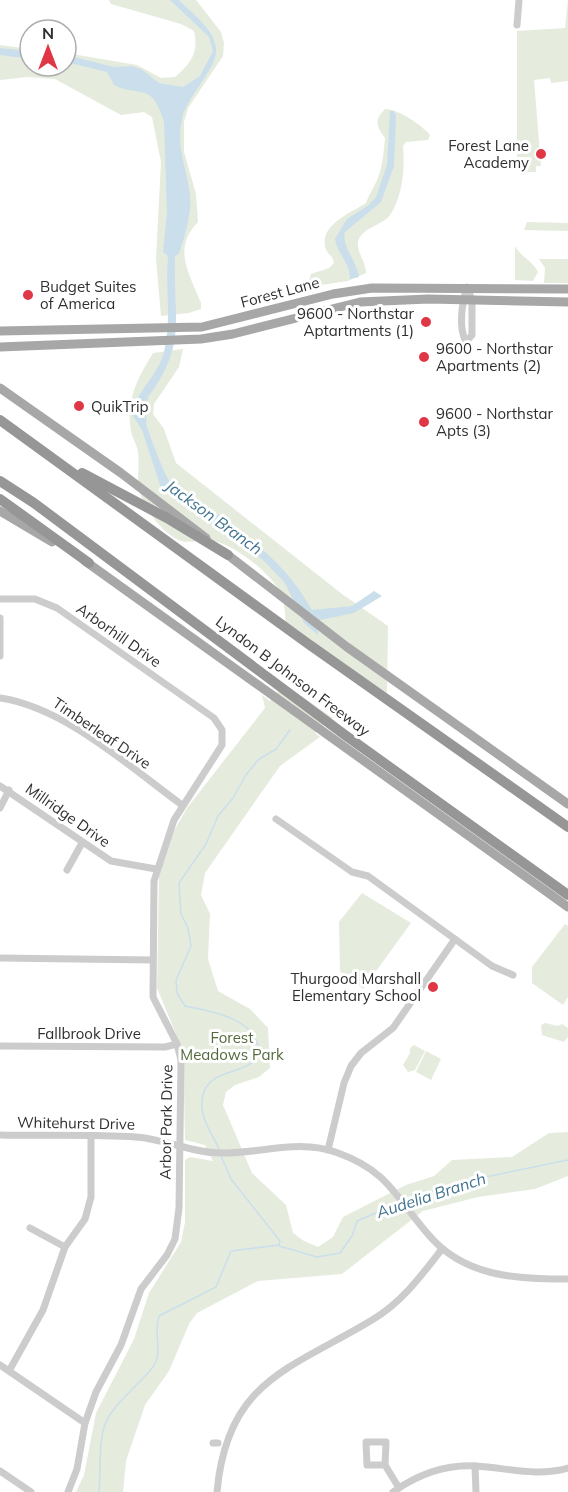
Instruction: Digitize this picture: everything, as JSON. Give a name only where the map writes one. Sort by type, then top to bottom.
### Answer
[{"type":"highway","points":[[0,420],[568,827]]},
{"type":"highway","points":[[45,454],[167,518],[228,555]]},
{"type":"highway","name":"Lyndon B Johnson Freeway","points":[[0,482],[34,503],[345,735],[568,894]]},
{"type":"highway","points":[[0,499],[88,563]]},
{"type":"main road","name":"Forest Lane","points":[[0,331],[199,327],[300,302],[372,288],[568,289]]},
{"type":"main road","points":[[537,301],[544,297],[568,296]]},
{"type":"main road","name":"Forest Lane","points":[[2,348],[201,339],[360,302],[467,300],[568,302]]},
{"type":"main road","points":[[300,302],[304,315]]},
{"type":"main road","points":[[2,348],[15,337],[45,335],[48,331]]},
{"type":"main road","points":[[0,388],[147,492],[347,647],[568,804]]},
{"type":"main road","points":[[0,511],[88,563],[568,907]]},
{"type":"street","points":[[517,25],[519,0]]},
{"type":"street","points":[[467,287],[472,335],[466,342],[462,335],[467,300]]},
{"type":"street","name":"Arborhill Drive","points":[[0,599],[35,599],[57,608],[214,718]]},
{"type":"street","points":[[0,618],[0,656]]},
{"type":"street","name":"Timberleaf Drive","points":[[0,698],[27,704],[60,718],[183,804]]},
{"type":"street","name":"Arbor Park Drive","points":[[68,1492],[77,1469],[85,1423],[96,1392],[128,1329],[141,1289],[167,1255],[175,1239],[179,1208],[181,1060],[177,1044],[153,997],[152,960],[156,869],[167,836],[183,804],[222,745],[222,730],[214,718]]},
{"type":"street","name":"Millridge Drive","points":[[0,786],[111,861],[156,869]]},
{"type":"street","points":[[0,808],[9,790]]},
{"type":"street","points":[[276,819],[352,872],[368,876],[502,973],[513,975]]},
{"type":"street","points":[[67,870],[82,843]]},
{"type":"street","points":[[328,1150],[344,1083],[351,1066],[362,1053],[393,1028],[455,939]]},
{"type":"street","points":[[0,958],[152,960]]},
{"type":"street","name":"Fallbrook Drive","points":[[0,1046],[165,1047],[177,1044]]},
{"type":"street","name":"Whitehurst Drive","points":[[0,1135],[135,1137],[219,1154],[243,1153],[281,1146],[311,1146],[328,1150],[378,1173],[393,1188],[442,1249],[466,1264],[488,1273],[532,1279],[568,1279]]},
{"type":"street","points":[[9,1371],[43,1310],[65,1247],[85,1219],[91,1197],[91,1136]]},
{"type":"street","points":[[30,1228],[65,1247]]},
{"type":"street","points":[[218,1492],[226,1443],[242,1413],[258,1391],[294,1362],[374,1319],[410,1291],[442,1249]]},
{"type":"street","points":[[0,1365],[85,1423]]},
{"type":"street","points":[[385,1465],[396,1490],[418,1477],[440,1470],[475,1466],[540,1474],[568,1468]]},
{"type":"street","points":[[475,1466],[476,1492]]},
{"type":"street","points":[[0,1470],[31,1492]]},
{"type":"green space","points":[[109,0],[196,0],[221,32],[224,43],[223,56],[188,108],[184,122],[184,152],[196,194],[198,222],[190,232],[184,252],[188,271],[201,303],[201,309],[189,313],[161,316],[156,259],[161,162],[152,117],[144,112],[121,115],[55,79],[41,78],[78,78],[78,55],[137,65],[161,78],[175,77],[185,67],[194,52],[194,31],[181,24],[111,4]]},
{"type":"green space","points":[[568,0],[568,81],[551,83],[550,78],[534,80],[541,166],[536,166],[536,172],[524,172],[525,157],[517,157],[517,31],[565,28]]},
{"type":"green space","points":[[0,45],[18,47],[18,78],[0,80]]},
{"type":"green space","points":[[385,109],[416,122],[430,135],[428,140],[406,142],[403,146],[404,163],[398,199],[386,219],[360,237],[358,245],[366,273],[348,281],[307,287],[311,274],[329,268],[334,263],[325,246],[328,231],[338,220],[366,203],[377,180],[382,164],[385,138],[378,126],[378,120]]},
{"type":"green space","points":[[527,222],[568,223],[568,231],[524,230]]},
{"type":"green space","points":[[515,246],[538,272],[533,281],[515,280]]},
{"type":"green space","points":[[539,259],[568,259],[568,283],[544,283],[545,268]]},
{"type":"green space","points":[[183,349],[179,367],[154,404],[153,414],[164,429],[176,463],[342,594],[388,626],[387,693],[286,625],[281,594],[270,578],[242,554],[214,541],[181,541],[162,528],[146,507],[139,488],[138,452],[130,423],[131,402],[137,382],[153,353]]},
{"type":"green space","name":"Forest Meadows Park","points":[[284,684],[333,718],[315,733],[320,737],[280,766],[205,873],[201,895],[210,914],[208,959],[218,991],[250,1009],[268,1028],[270,1068],[259,1077],[235,1085],[226,1092],[223,1105],[252,1173],[286,1205],[293,1233],[318,1247],[333,1237],[343,1217],[406,1185],[434,1176],[452,1160],[512,1157],[549,1133],[568,1132],[568,1176],[535,1189],[478,1197],[423,1211],[342,1274],[258,1281],[197,1313],[189,1324],[169,1371],[145,1405],[126,1461],[123,1492],[76,1492],[84,1475],[96,1413],[134,1339],[149,1293],[181,1242],[185,1222],[185,1160],[190,1157],[213,1161],[205,1145],[185,1140],[183,1051],[157,988],[159,876],[168,841],[187,808],[265,708],[262,695],[270,701]]},
{"type":"green space","points":[[362,893],[411,923],[363,989],[340,971],[339,922]]},
{"type":"green space","points":[[565,924],[568,926],[568,997],[563,1005],[532,983],[532,967]]},
{"type":"green space","points":[[545,1023],[558,1026],[562,1024],[568,1028],[568,1037],[564,1042],[542,1035],[541,1025]]},
{"type":"green space","points":[[414,1045],[425,1051],[415,1070],[408,1072],[403,1065],[410,1053],[410,1048]]},
{"type":"green space","points":[[426,1051],[441,1059],[431,1080],[416,1072]]},
{"type":"water","points":[[170,0],[179,0],[202,22],[212,36],[216,50],[212,66],[189,102],[182,119],[180,140],[190,202],[184,240],[179,254],[175,256],[176,317],[173,350],[157,384],[142,405],[142,410],[153,444],[170,482],[266,553],[291,578],[312,610],[352,606],[374,591],[382,596],[354,613],[316,621],[318,635],[304,623],[285,583],[263,560],[161,488],[142,430],[131,413],[161,360],[166,340],[168,256],[163,252],[167,213],[164,122],[160,109],[150,96],[114,85],[107,72],[78,65],[78,58],[114,67],[131,66],[141,69],[159,83],[183,87],[200,76],[213,51],[209,37]]},
{"type":"water","points":[[0,48],[18,50],[18,57],[0,55]]},
{"type":"water","points":[[390,111],[394,111],[396,116],[394,166],[381,202],[345,232],[345,243],[359,277],[350,279],[348,268],[335,239],[347,219],[369,205],[376,197],[387,165]]},
{"type":"waterway","name":"Jackson Branch","points":[[146,422],[144,405],[148,398]]},
{"type":"waterway","name":"Jackson Branch","points":[[220,1151],[203,1115],[204,1092],[214,1079],[251,1063],[258,1057],[260,1051],[254,1036],[247,1028],[217,1013],[185,1006],[177,993],[176,980],[191,946],[188,928],[181,914],[179,883],[206,844],[218,816],[233,798],[246,775],[258,760],[276,749],[290,730]]},
{"type":"waterway","name":"Jackson Branch","points":[[99,1492],[103,1429],[118,1404],[155,1364],[158,1353],[159,1316],[216,1287],[231,1251],[279,1245],[280,1241],[231,1179],[221,1156]]},
{"type":"waterway","name":"Audelia Branch","points":[[406,1200],[466,1181],[568,1160]]},
{"type":"waterway","name":"Audelia Branch","points":[[279,1246],[317,1257],[340,1253],[352,1236],[357,1221],[399,1203]]},
{"type":"place","name":"Forest Lane Academy","points":[[541,154]]},
{"type":"place","name":"Budget Suites of America","points":[[28,295]]},
{"type":"place","name":"9600 - Northstar Aptartments (1)","points":[[426,322]]},
{"type":"place","name":"9600 - Northstar Apartments (2)","points":[[424,357]]},
{"type":"place","name":"QuikTrip","points":[[79,406]]},
{"type":"place","name":"9600 - Northstar Apts (3)","points":[[424,422]]},
{"type":"place","name":"Thurgood Marshall Elementary School","points":[[433,987]]}]
